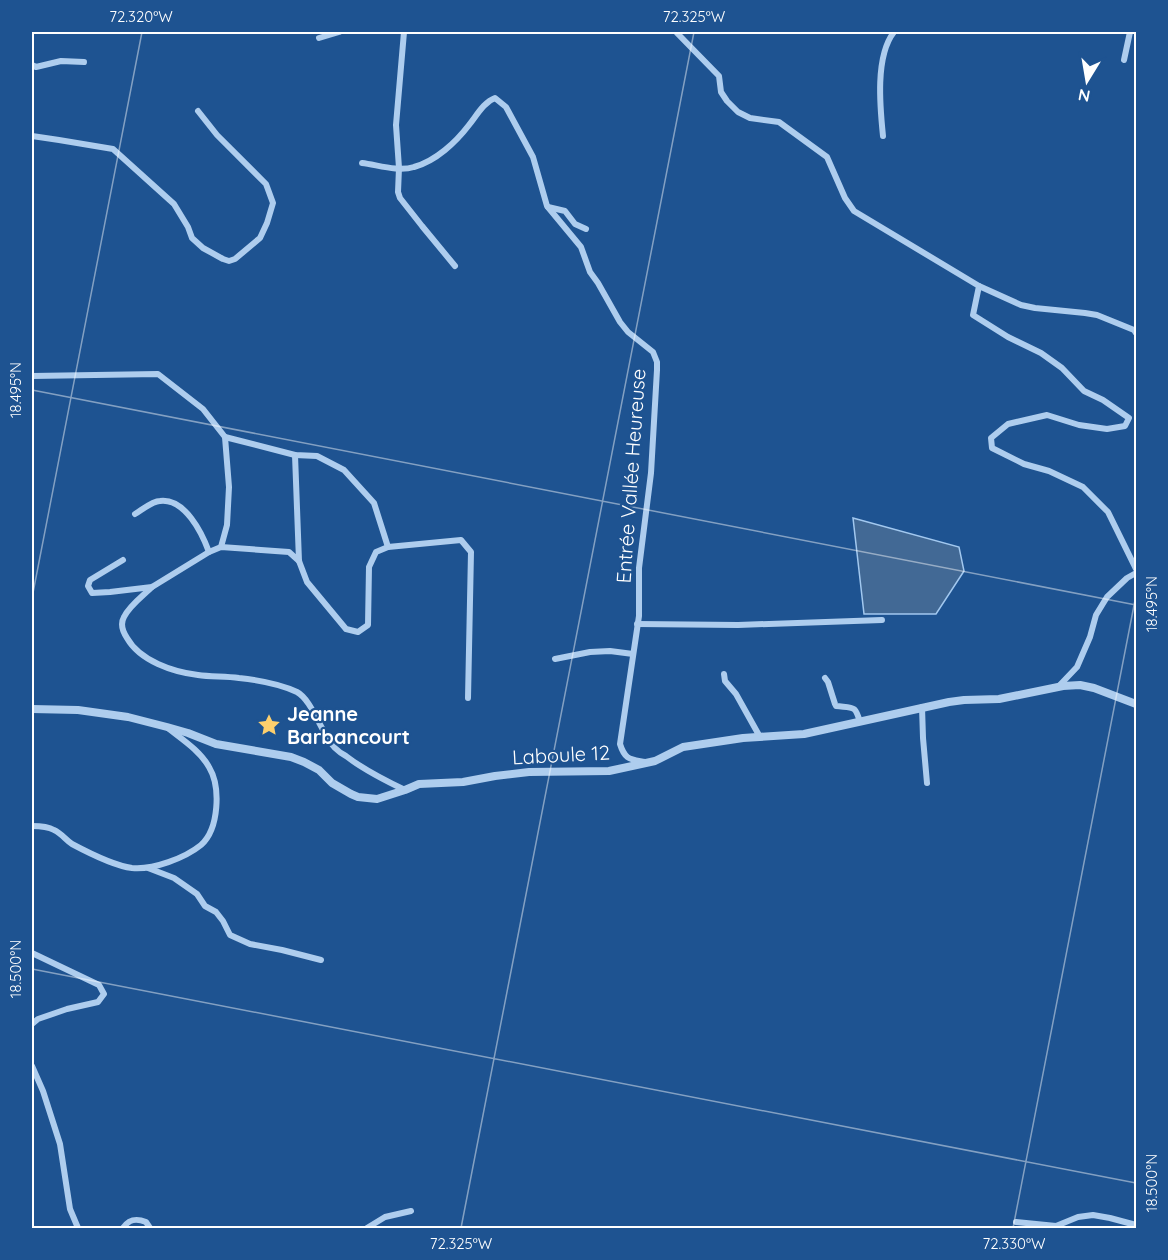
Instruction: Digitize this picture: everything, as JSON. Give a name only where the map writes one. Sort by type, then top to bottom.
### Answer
[{"type":"street","points":[[319,38],[339,32]]},
{"type":"street","points":[[404,32],[396,125],[398,192],[400,198],[455,266]]},
{"type":"street","points":[[678,32],[719,76],[721,92],[738,112],[750,117],[779,122],[827,157],[845,198],[854,211],[979,286],[1021,305],[1097,315],[1137,333]]},
{"type":"street","points":[[882,136],[880,90],[884,52],[894,32]]},
{"type":"street","points":[[1124,60],[1130,32]]},
{"type":"street","points":[[32,65],[36,67],[61,61],[84,62]]},
{"type":"street","name":"Entrée Vallée Heureuse","points":[[399,168],[413,168],[444,150],[460,137],[490,100],[495,98],[506,107],[533,157],[547,206],[581,247],[590,272],[620,322],[628,332],[653,352],[657,362],[651,473],[639,568],[638,624],[620,744],[623,753],[630,759],[646,762]]},
{"type":"street","points":[[32,136],[113,149],[174,204],[192,238],[203,248],[223,259],[235,260],[260,238],[273,203],[266,184],[198,111]]},
{"type":"street","points":[[362,163],[399,168]]},
{"type":"street","points":[[547,206],[565,212],[575,224],[586,229]]},
{"type":"street","points":[[979,286],[973,315],[1008,337],[1041,353],[1062,368],[1084,391],[1103,400],[1129,418],[1125,426],[1107,429],[1079,425],[1047,415],[1008,424],[991,438],[992,448],[1024,464],[1049,471],[1083,487],[1108,512],[1137,571],[1107,597],[1096,615],[1083,655],[1074,671],[1058,687]]},
{"type":"street","points":[[32,376],[158,374],[202,409],[225,437],[229,487],[227,525],[221,547]]},
{"type":"street","points":[[225,437],[295,455],[317,456],[344,470],[374,503],[388,548]]},
{"type":"street","points":[[295,455],[300,561],[307,582],[346,629],[358,632],[368,625],[369,567],[376,552],[388,548],[461,540],[471,552],[468,698]]},
{"type":"street","points":[[135,514],[158,500],[168,501],[189,515],[204,537],[209,552]]},
{"type":"street","points":[[300,561],[289,552],[221,547],[152,587],[130,608],[122,622],[124,633],[138,651],[158,663],[182,672],[240,678],[296,692],[308,702],[335,748],[363,769],[405,790]]},
{"type":"street","points":[[123,560],[90,580],[88,586],[92,592],[152,587]]},
{"type":"street","points":[[638,624],[738,625],[882,620]]},
{"type":"street","points":[[555,659],[590,652],[610,651],[633,654]]},
{"type":"street","points":[[1074,671],[1080,685]]},
{"type":"street","points":[[724,674],[725,681],[736,694],[760,737]]},
{"type":"street","points":[[825,678],[836,706],[856,710],[860,722]]},
{"type":"street","name":"Laboule 12","points":[[32,710],[78,710],[128,717],[167,727],[216,744],[298,759],[319,770],[332,783],[358,797],[377,800],[419,784],[463,782],[529,772],[609,771],[656,760],[683,747],[804,734],[922,707],[964,700],[999,699],[1058,687],[1080,685],[1094,688],[1137,704]]},
{"type":"street","points":[[922,707],[927,783]]},
{"type":"street","points":[[32,826],[54,830],[71,843],[131,868],[147,868],[168,862],[202,844],[210,832],[217,809],[216,786],[210,767],[195,749],[167,727]]},
{"type":"street","points":[[147,868],[174,878],[197,894],[205,906],[216,912],[230,935],[250,944],[321,960]]},
{"type":"street","points":[[32,954],[99,985],[104,994],[98,1002],[67,1009],[38,1019],[32,1024]]},
{"type":"street","points":[[32,1066],[43,1091],[60,1144],[70,1209],[78,1228]]},
{"type":"street","points":[[367,1228],[385,1217],[411,1211]]},
{"type":"street","points":[[1016,1222],[1056,1226],[1078,1217],[1093,1215],[1137,1225]]},
{"type":"street","points":[[123,1228],[131,1220],[136,1219],[146,1222],[150,1228]]},
{"type":"water","points":[[853,518],[959,547],[964,571],[936,614],[864,614]]},
{"type":"place","name":"Jeanne Barbancourt","points":[[269,725]]}]
